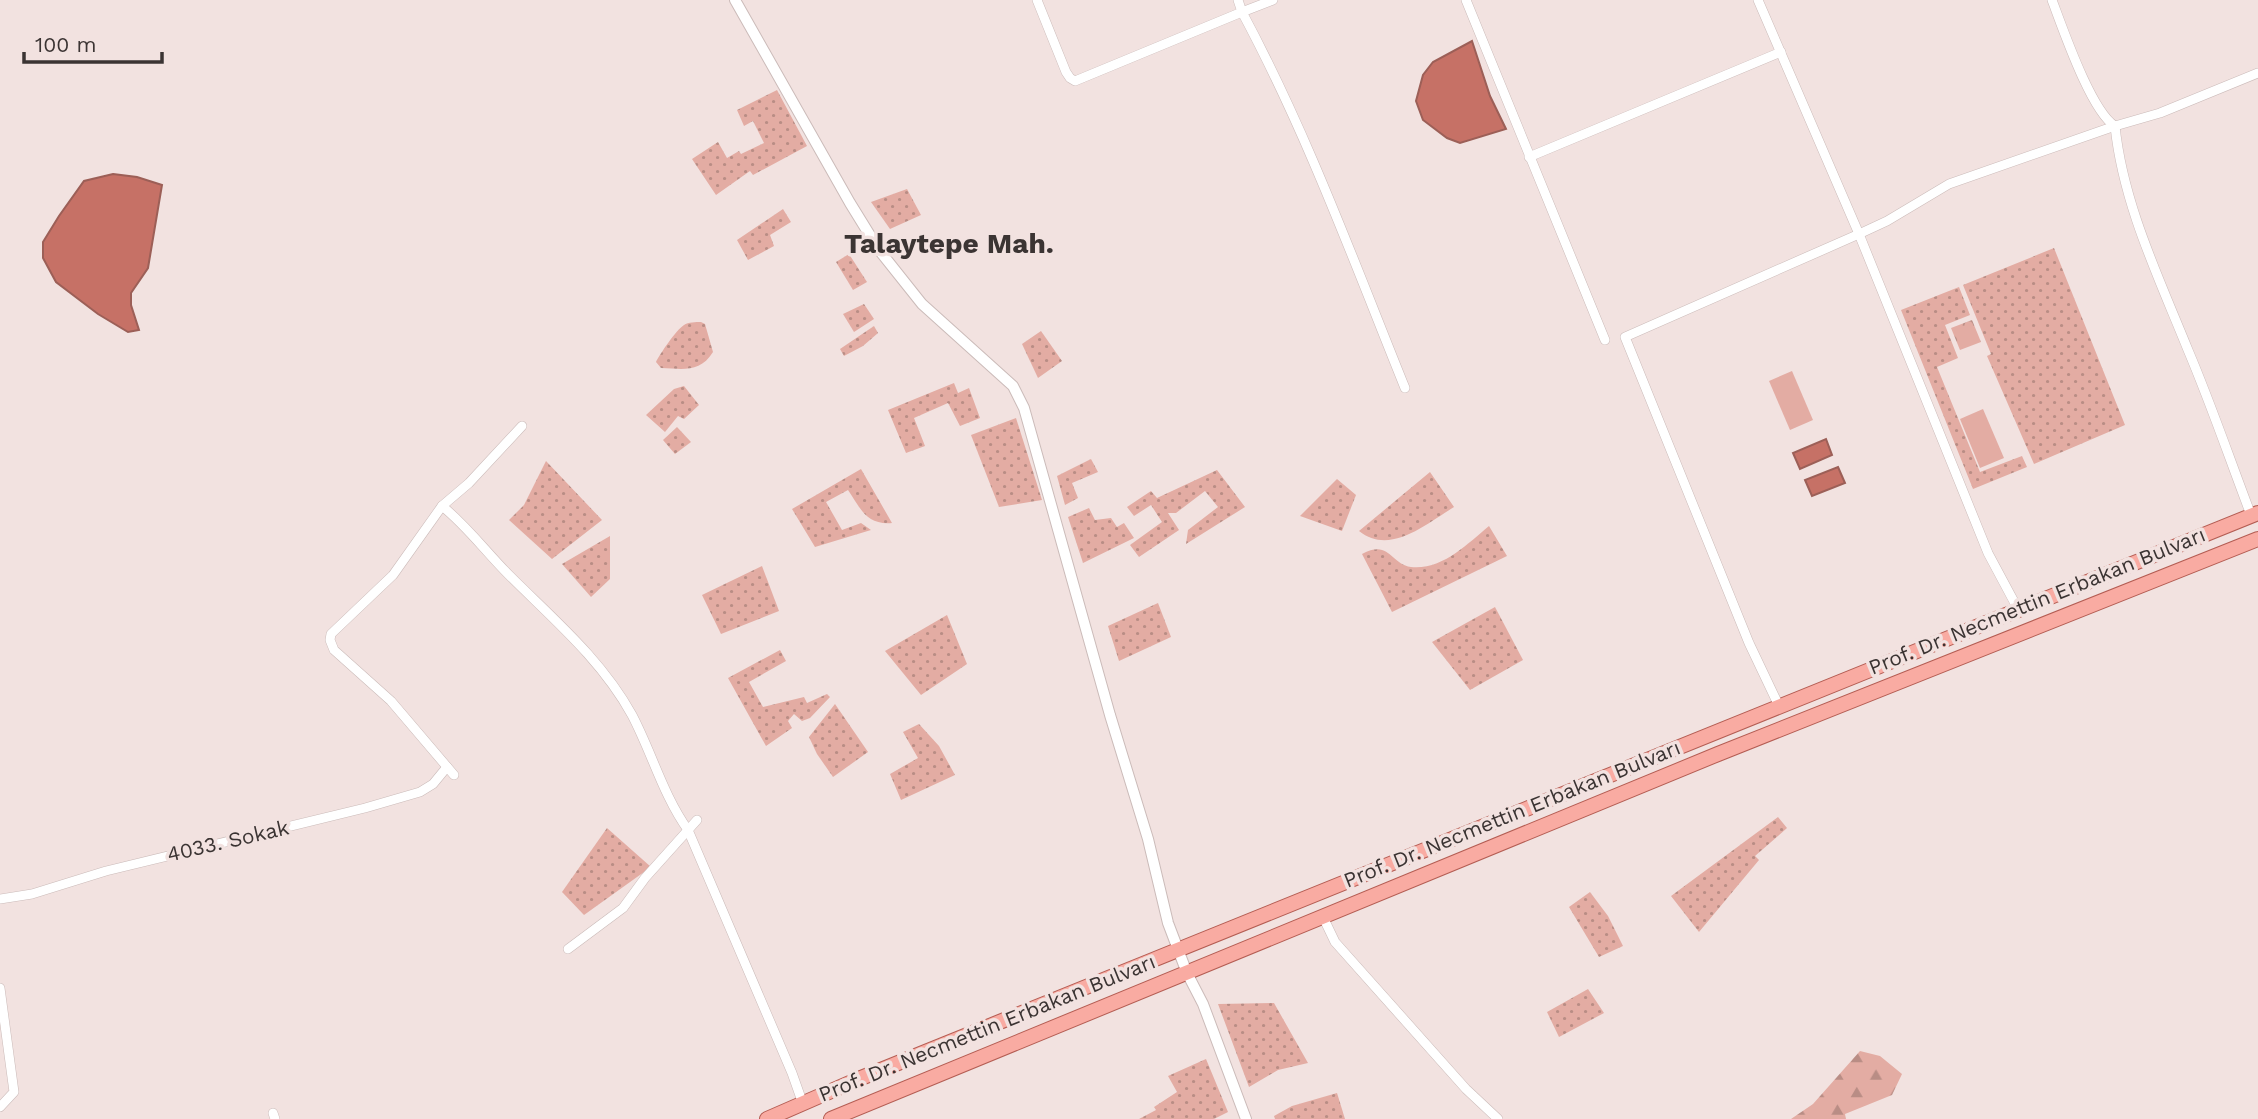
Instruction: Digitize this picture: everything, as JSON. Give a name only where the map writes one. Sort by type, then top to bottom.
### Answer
[{"type":"main road","name":"Prof. Dr. Necmettin Erbakan Bulvarı","points":[[767,1119],[861,1077],[2254,514]]},
{"type":"main road","name":"Prof. Dr. Necmettin Erbakan Bulvarı","points":[[831,1119],[1718,754],[2258,539]]},
{"type":"street","points":[[735,0],[879,250],[922,304],[1013,386],[1024,408],[1110,715],[1148,839],[1177,951],[1203,1004],[1246,1119]]},
{"type":"street","points":[[1037,0],[1066,72],[1075,81],[1272,0]]},
{"type":"street","points":[[1238,0],[1322,181],[1405,388]]},
{"type":"street","points":[[1466,0],[1605,340]]},
{"type":"street","points":[[1758,0],[1859,234],[1988,553],[2018,609]]},
{"type":"street","points":[[2052,0],[2095,99],[2107,121],[2115,126]]},
{"type":"street","points":[[1529,158],[1781,52]]},
{"type":"street","points":[[1779,706],[1749,643],[1625,337],[1887,221],[1949,184],[2160,113],[2258,73]]},
{"type":"street","points":[[2115,126],[2118,159],[2145,246],[2254,514]]},
{"type":"street","points":[[522,426],[469,483],[442,506],[548,611],[609,677],[633,717],[674,811],[688,830],[803,1104]]},
{"type":"street","name":"4033. Sokak","points":[[0,899],[32,894],[106,870],[420,792],[450,771],[391,701],[334,650],[330,640],[331,634],[393,575],[442,506]]},
{"type":"street","points":[[568,949],[623,908],[645,878],[697,820]]},
{"type":"street","points":[[1323,917],[1335,942],[1466,1089],[1498,1119]]},
{"type":"street","points":[[0,988],[14,1092],[0,1107]]},
{"type":"green space","points":[[777,90],[807,146],[753,175],[750,171],[716,195],[692,159],[718,142],[727,158],[764,143],[753,121],[744,126],[737,110]]},
{"type":"green space","points":[[907,189],[921,215],[890,229],[871,202]]},
{"type":"green space","points":[[783,209],[791,222],[770,235],[774,246],[748,260],[737,240]]},
{"type":"green space","points":[[2054,248],[2125,425],[2034,464],[1987,356],[1991,354],[1963,285]]},
{"type":"green space","points":[[849,254],[867,282],[853,290],[836,262]]},
{"type":"green space","points":[[1959,287],[1970,315],[1945,325],[1958,358],[1937,367],[1980,472],[2022,456],[2027,467],[1973,489],[1901,310]]},
{"type":"green space","points":[[864,304],[874,319],[854,332],[843,314]]},
{"type":"green space","points":[[1972,320],[1981,342],[1960,350],[1951,328]]},
{"type":"green space","points":[[686,324],[705,324],[713,352],[708,359],[697,367],[661,368],[656,362],[677,332]]},
{"type":"green space","points":[[874,326],[878,333],[863,346],[844,356],[840,349]]},
{"type":"green space","points":[[1041,331],[1062,361],[1038,378],[1022,344]]},
{"type":"green space","points":[[1792,371],[1813,420],[1790,430],[1769,381]]},
{"type":"green space","points":[[954,383],[958,393],[969,388],[980,418],[960,426],[948,403],[914,418],[925,446],[906,453],[888,410]]},
{"type":"green space","points":[[684,386],[699,405],[684,419],[678,416],[665,432],[646,415],[674,389]]},
{"type":"green space","points":[[1983,409],[2004,458],[1980,468],[1960,419]]},
{"type":"green space","points":[[1016,418],[1042,500],[999,507],[971,435]]},
{"type":"green space","points":[[677,427],[691,442],[675,454],[663,440]]},
{"type":"green space","points":[[1091,459],[1098,472],[1072,483],[1078,498],[1065,505],[1057,476]]},
{"type":"green space","points":[[546,461],[602,520],[552,559],[509,520],[524,505]]},
{"type":"green space","points":[[861,469],[892,523],[870,518],[848,490],[826,502],[842,530],[861,523],[871,530],[815,547],[792,509]]},
{"type":"green space","points":[[1217,470],[1245,507],[1186,544],[1188,530],[1218,507],[1205,491],[1176,513],[1168,513],[1179,530],[1139,557],[1130,545],[1162,522],[1151,505],[1134,516],[1127,507],[1151,491],[1157,498]]},
{"type":"green space","points":[[1430,472],[1454,507],[1420,529],[1395,539],[1371,538],[1359,531]]},
{"type":"green space","points":[[1337,479],[1356,495],[1342,531],[1300,516]]},
{"type":"green space","points":[[1089,508],[1095,520],[1111,518],[1117,527],[1124,523],[1134,538],[1083,563],[1068,517]]},
{"type":"green space","points":[[1489,526],[1507,556],[1392,612],[1362,554],[1379,549],[1404,565],[1423,567],[1454,554]]},
{"type":"green space","points":[[610,536],[610,579],[591,597],[562,564]]},
{"type":"green space","points":[[762,566],[779,611],[721,634],[702,595]]},
{"type":"green space","points":[[1158,603],[1171,637],[1119,661],[1108,626]]},
{"type":"green space","points":[[1495,607],[1523,660],[1470,690],[1432,642]]},
{"type":"green space","points":[[947,615],[967,664],[921,695],[885,651]]},
{"type":"green space","points":[[780,650],[786,661],[749,682],[763,707],[804,697],[807,703],[827,694],[830,697],[810,718],[802,721],[794,714],[788,721],[792,728],[766,746],[728,678]]},
{"type":"green space","points":[[835,704],[868,752],[833,777],[809,737]]},
{"type":"green space","points":[[919,724],[939,746],[955,775],[901,800],[890,774],[918,758],[903,732]]},
{"type":"green space","points":[[1778,817],[1787,828],[1755,856],[1759,860],[1699,932],[1671,896]]},
{"type":"green space","points":[[607,828],[651,867],[584,915],[562,892]]},
{"type":"green space","points":[[1590,892],[1608,916],[1623,946],[1599,957],[1569,907]]},
{"type":"green space","points":[[1588,989],[1604,1013],[1559,1037],[1547,1012]]},
{"type":"green space","points":[[1274,1003],[1308,1063],[1278,1070],[1249,1087],[1218,1004]]},
{"type":"green space","points":[[1860,1051],[1880,1056],[1902,1074],[1892,1095],[1845,1114],[1846,1119],[1791,1119],[1813,1104]]},
{"type":"green space","points":[[1206,1059],[1228,1112],[1214,1119],[1139,1119],[1156,1110],[1154,1107],[1177,1092],[1168,1076]]},
{"type":"green space","points":[[1337,1093],[1345,1119],[1275,1119],[1274,1116],[1292,1106]]},
{"type":"shaded area","points":[[1472,41],[1490,96],[1506,129],[1460,143],[1447,138],[1423,120],[1416,101],[1423,75],[1433,62]]},
{"type":"shaded area","points":[[113,174],[137,177],[162,185],[148,268],[131,293],[131,305],[139,330],[128,332],[98,314],[56,282],[43,258],[43,242],[84,181]]},
{"type":"shaded area","points":[[1826,439],[1832,455],[1800,469],[1793,453]]},
{"type":"shaded area","points":[[1838,467],[1845,483],[1812,496],[1805,480]]},
{"type":"district","name":"Talaytepe Mah.","points":[[949,243]]}]
